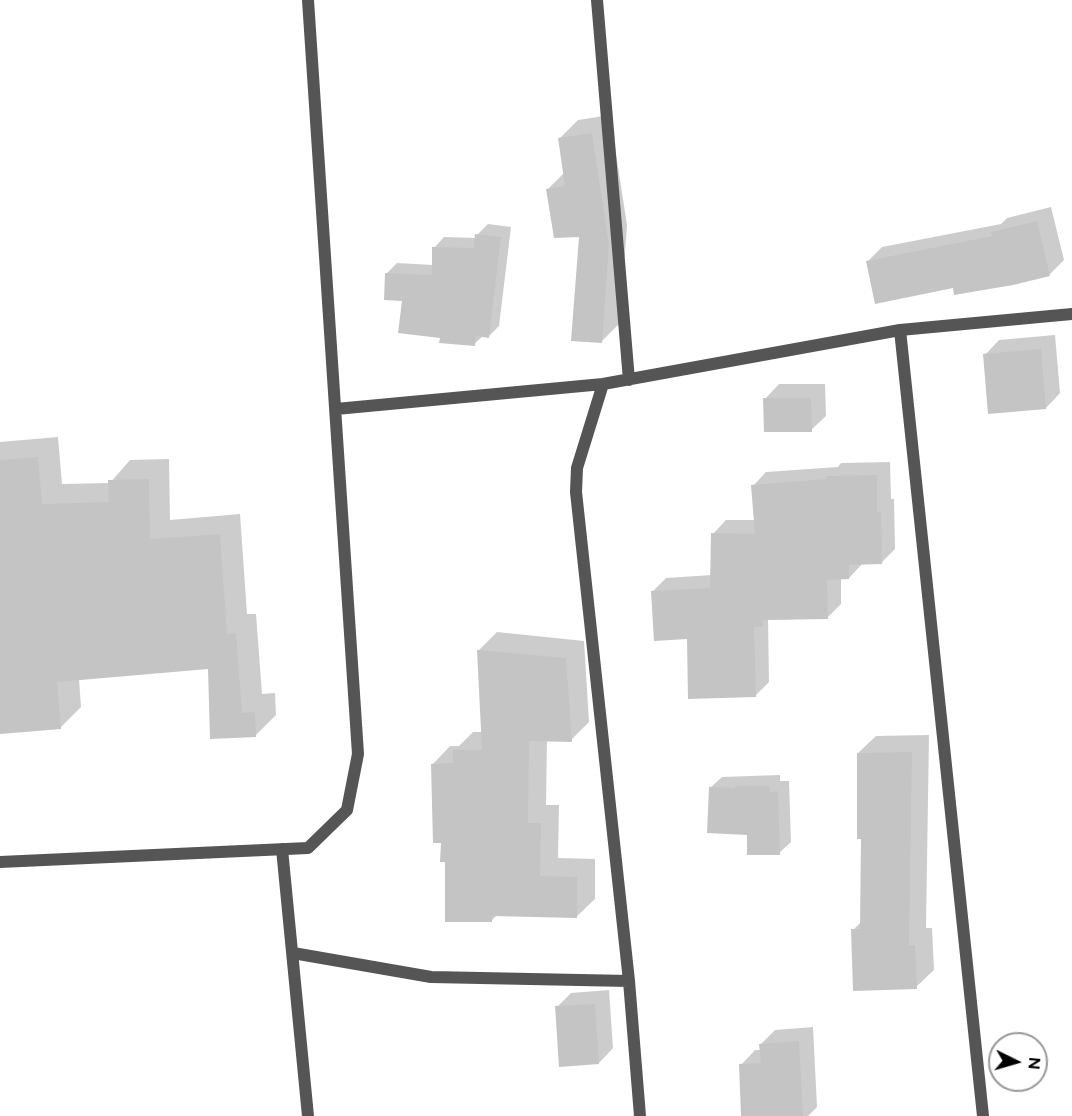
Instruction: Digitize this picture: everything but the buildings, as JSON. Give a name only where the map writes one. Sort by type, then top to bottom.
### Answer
[{"type":"street","points":[[0,862],[308,848],[347,810],[358,754],[308,0]]},
{"type":"street","points":[[597,0],[629,380]]},
{"type":"street","points":[[336,409],[603,384],[900,330],[1072,314]]},
{"type":"street","points":[[900,330],[983,1116]]},
{"type":"street","points":[[603,384],[577,468],[576,492],[629,981],[640,1116]]},
{"type":"street","points":[[282,849],[308,1116]]},
{"type":"street","points":[[293,953],[430,977],[629,981]]}]
